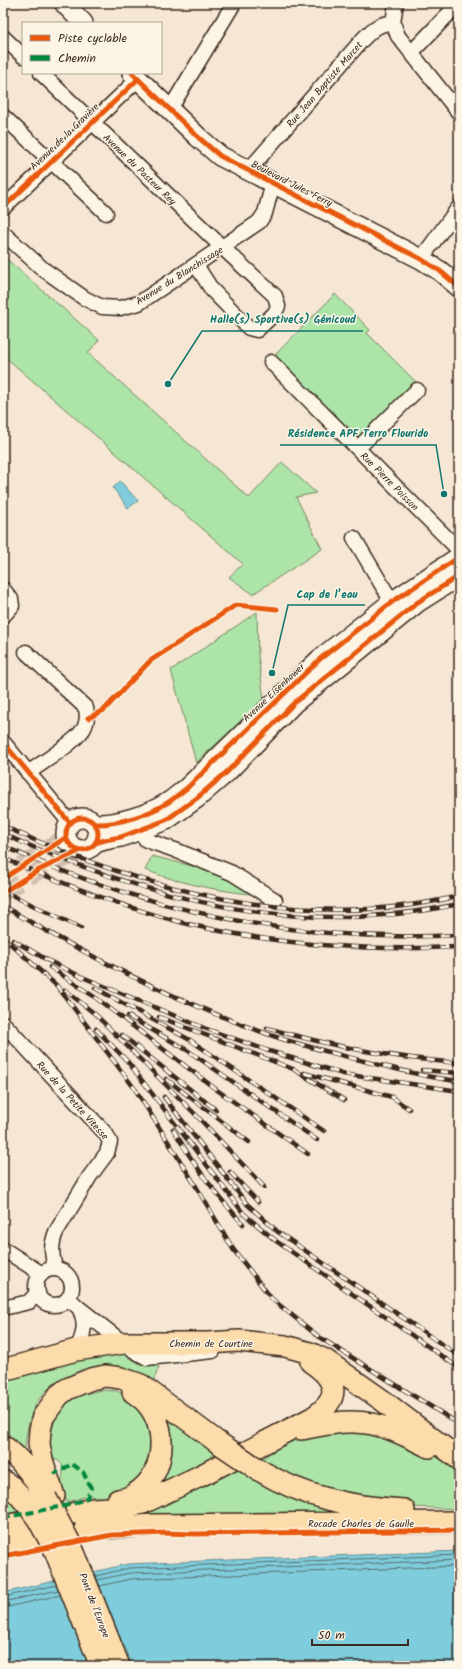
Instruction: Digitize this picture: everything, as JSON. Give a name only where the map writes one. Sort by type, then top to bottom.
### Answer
[{"type":"main road","points":[[64,3],[82,22]]},
{"type":"main road","name":"Boulevard Jules Ferry","points":[[135,76],[198,137],[220,156],[421,258],[440,271],[459,288]]},
{"type":"main road","name":"Avenue Eisenhower","points":[[94,824],[122,821],[166,804],[187,788],[320,659],[392,602],[459,557]]},
{"type":"main road","points":[[95,844],[166,820],[197,798],[227,772],[294,703],[418,602],[459,576]]},
{"type":"main road","points":[[76,818],[82,818],[89,819],[94,824],[98,830],[98,837],[95,844],[91,848],[79,851],[68,844],[65,838],[66,827],[70,822],[76,818]]},
{"type":"main road","name":"Chemin de Courtine","points":[[3,1370],[76,1350],[124,1343],[208,1343],[239,1341],[285,1346],[310,1353],[331,1364],[382,1400],[459,1459]]},
{"type":"main road","points":[[84,1517],[143,1503],[177,1488],[291,1431],[326,1409],[331,1401],[333,1392],[332,1384],[327,1375],[308,1360],[285,1346]]},
{"type":"main road","points":[[3,1544],[37,1510],[42,1460],[39,1444],[40,1430],[43,1417],[49,1407],[63,1392],[77,1384],[105,1376],[120,1378],[141,1385],[166,1402],[216,1441],[259,1470],[295,1489],[344,1504],[459,1515]]},
{"type":"main road","points":[[84,1517],[133,1496],[142,1488],[157,1466],[161,1451],[161,1435],[157,1419],[149,1405],[137,1394],[123,1386],[91,1379]]},
{"type":"main road","points":[[291,1431],[336,1423],[352,1422],[383,1426],[399,1432],[459,1463]]},
{"type":"main road","points":[[3,1446],[20,1460],[34,1477],[38,1519],[63,1546]]},
{"type":"main road","points":[[3,1464],[22,1480],[37,1510],[63,1546]]},
{"type":"main road","points":[[3,1480],[37,1510]]},
{"type":"main road","points":[[3,1526],[37,1510]]},
{"type":"main road","name":"Rocade Charles de Gaulle","points":[[84,1517],[154,1525],[459,1522]]},
{"type":"main road","name":"Pont de l'Europe","points":[[63,1546],[101,1666]]},
{"type":"main road","name":"Pont de l'Europe","points":[[63,1546],[119,1666]]},
{"type":"street","points":[[170,109],[234,3]]},
{"type":"street","points":[[395,3],[393,23],[398,36],[459,113]]},
{"type":"street","points":[[411,53],[459,3]]},
{"type":"street","name":"Rue Jean Baptiste Marcet","points":[[248,170],[375,27],[385,23],[393,23]]},
{"type":"street","points":[[3,36],[22,55]]},
{"type":"street","name":"Avenue du Pasteur Rey","points":[[42,74],[275,296],[278,306],[275,313],[257,330],[249,328],[212,290],[196,265]]},
{"type":"street","name":"Avenue de la Gravière","points":[[3,208],[92,122],[135,76]]},
{"type":"street","points":[[3,116],[106,213]]},
{"type":"street","name":"Avenue du Blanchissage","points":[[3,233],[43,269],[84,298],[102,307],[120,308],[139,303],[223,248],[259,222],[265,213],[272,183]]},
{"type":"street","points":[[421,258],[459,207]]},
{"type":"street","name":"Rue Pierre Poisson","points":[[271,362],[459,550]]},
{"type":"street","points":[[358,448],[416,390]]},
{"type":"street","points":[[354,538],[392,602]]},
{"type":"street","points":[[3,589],[11,599],[12,606],[3,616]]},
{"type":"street","points":[[26,652],[86,708],[88,718],[85,727],[79,735],[28,773]]},
{"type":"street","points":[[3,742],[70,822]]},
{"type":"street","points":[[140,830],[146,840],[232,873],[274,900]]},
{"type":"street","name":"Rue de la Petite Vitesse","points":[[3,1023],[106,1134],[110,1142],[109,1148],[56,1232],[52,1242],[51,1252],[55,1269]]},
{"type":"street","points":[[3,1249],[42,1274]]},
{"type":"street","points":[[55,1269],[65,1273],[72,1282],[72,1287],[68,1298],[58,1304],[52,1304],[43,1300],[38,1292],[37,1283],[42,1274],[46,1271],[55,1269]]},
{"type":"street","points":[[3,1308],[29,1302],[38,1292]]},
{"type":"street","points":[[68,1298],[124,1343]]},
{"type":"street","points":[[76,1350],[84,1329],[83,1315],[79,1308]]},
{"type":"green space","points":[[3,256],[99,340],[88,353],[249,498],[282,462],[316,493],[296,497],[322,549],[253,594],[229,577],[243,564],[3,355]]},
{"type":"green space","points":[[335,294],[370,330],[367,333],[416,382],[358,441],[271,359]]},
{"type":"green space","points":[[257,612],[258,656],[264,699],[196,763],[171,670]]},
{"type":"green space","points":[[152,856],[212,871],[261,895],[203,887],[145,870]]},
{"type":"green space","points":[[125,1353],[159,1367],[153,1382],[103,1369],[90,1368],[79,1371],[49,1388],[36,1404],[28,1425],[25,1449],[21,1449],[11,1436],[3,1432],[3,1378],[54,1362]]},
{"type":"green space","points":[[101,1390],[117,1391],[131,1398],[152,1426],[149,1469],[115,1496],[97,1501],[91,1495],[67,1502],[61,1488],[63,1472],[62,1465],[59,1462],[49,1458],[51,1435],[55,1420],[63,1407],[69,1402],[80,1396]]},
{"type":"green space","points":[[162,1414],[224,1457],[154,1487]]},
{"type":"green space","points":[[354,1427],[411,1442],[459,1470],[459,1509],[413,1507],[332,1495],[259,1460],[284,1445],[317,1432]]},
{"type":"green space","points":[[237,1466],[400,1516],[82,1519]]},
{"type":"green space","points":[[3,1491],[18,1511],[3,1515]]},
{"type":"water","points":[[120,481],[138,501],[128,508],[113,488]]},
{"type":"water","points":[[459,1551],[459,1666],[3,1666],[3,1593],[128,1564]]},
{"type":"tunnel","points":[[22,867],[65,838]]},
{"type":"tunnel","points":[[3,892],[39,870],[79,851]]},
{"type":"railway","points":[[3,826],[112,870],[169,886],[226,899],[284,907],[342,910],[400,906],[459,896]]},
{"type":"railway","points":[[3,834],[114,878],[170,894],[226,907],[283,915],[340,917],[399,914],[459,904]]},
{"type":"railway","points":[[3,846],[57,869],[113,889],[169,905],[226,918],[283,928],[341,934],[400,936],[459,935]]},
{"type":"railway","points":[[3,858],[68,885],[112,901],[157,916],[214,930],[318,945],[389,948],[459,947]]},
{"type":"railway","points":[[3,891],[81,928]]},
{"type":"railway","points":[[3,906],[103,962],[207,1011],[243,1025],[279,1038],[367,1062],[424,1076],[459,1081]]},
{"type":"railway","points":[[3,937],[57,986],[135,1089],[194,1183],[233,1249],[272,1299],[319,1337],[459,1424]]},
{"type":"railway","points":[[13,940],[49,961],[80,976],[204,1028],[266,1050],[343,1074],[459,1091]]},
{"type":"railway","points":[[50,967],[96,998],[217,1090],[308,1154]]},
{"type":"railway","points":[[95,988],[190,1040],[324,1131]]},
{"type":"railway","points":[[65,990],[95,1014],[195,1114],[264,1187]]},
{"type":"railway","points":[[128,1016],[187,1050],[317,1140]]},
{"type":"railway","points":[[159,1017],[293,1069],[344,1100]]},
{"type":"railway","points":[[267,1028],[338,1046],[410,1058],[459,1063]]},
{"type":"railway","points":[[96,1029],[128,1062],[244,1214],[276,1241],[459,1368]]},
{"type":"railway","points":[[122,1035],[216,1110]]},
{"type":"railway","points":[[422,1070],[459,1073]]},
{"type":"railway","points":[[304,1073],[392,1097],[409,1109]]},
{"type":"railway","points":[[166,1079],[249,1142]]},
{"type":"railway","points":[[164,1097],[247,1204],[278,1232],[459,1356]]},
{"type":"railway","points":[[173,1129],[205,1179],[243,1224]]},
{"type":"railway","points":[[230,1172],[258,1202]]},
{"type":"marked path","points":[[3,1518],[73,1504],[87,1498],[91,1488],[83,1472],[72,1464],[54,1474]]},
{"type":"cycle path","points":[[133,74],[198,137],[220,156],[421,259],[440,271],[459,287]]},
{"type":"cycle path","points":[[3,208],[138,79]]},
{"type":"cycle path","points":[[94,824],[112,823],[142,815],[172,800],[187,788],[320,659],[392,602],[459,557]]},
{"type":"cycle path","points":[[95,843],[121,837],[166,820],[197,798],[227,772],[294,703],[418,602],[459,576]]},
{"type":"cycle path","points":[[88,718],[104,710],[150,661],[236,605],[277,609]]},
{"type":"cycle path","points":[[3,742],[70,823]]},
{"type":"cycle path","points":[[79,818],[85,818],[94,822],[98,834],[94,846],[85,850],[79,850],[70,846],[66,837],[66,831],[70,822],[79,818]]},
{"type":"cycle path","points":[[3,879],[65,838]]},
{"type":"cycle path","points":[[3,892],[39,870],[79,851]]},
{"type":"cycle path","points":[[3,1556],[112,1535],[166,1533],[195,1534],[459,1530]]},
{"type":"place","name":"Halle(s) Sportive(s) Génicoud","points":[[168,384]]},
{"type":"place","name":"Résidence APF Terro Flourido","points":[[444,494]]},
{"type":"place","name":"Cap de l’eau","points":[[272,673]]}]
